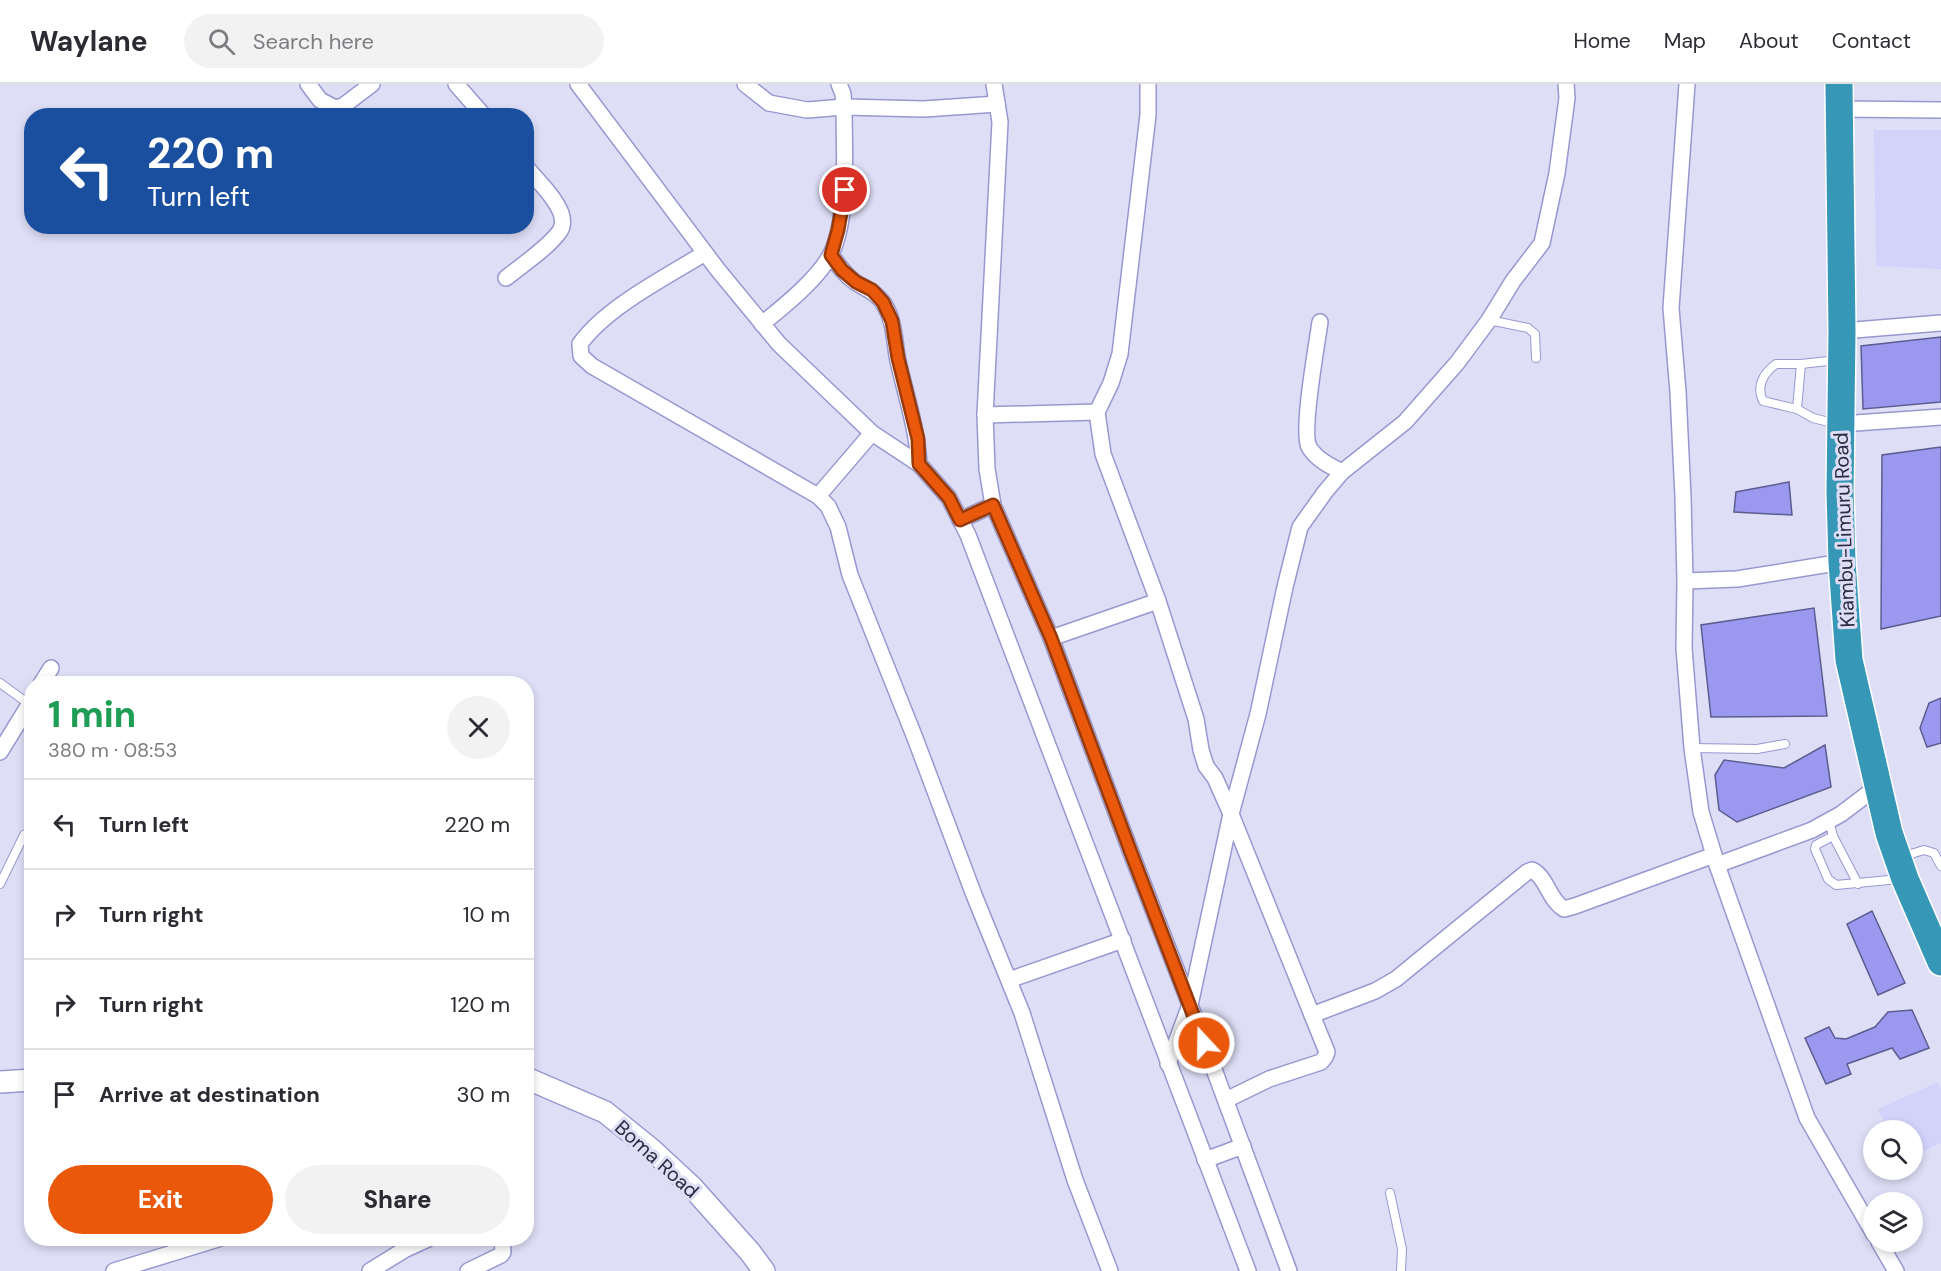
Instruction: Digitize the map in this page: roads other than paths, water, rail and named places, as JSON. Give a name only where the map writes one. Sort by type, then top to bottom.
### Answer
[{"type":"highway","name":"Kiambu-Limuru Road","points":[[1840,97],[1842,562],[1849,660],[1878,786],[1901,868],[1941,962]]},
{"type":"main road","points":[[0,1082],[24,1080]]},
{"type":"main road","name":"Boma Road","points":[[534,1081],[605,1112],[651,1149],[692,1187],[764,1271]]},
{"type":"street","points":[[308,84],[321,100],[335,108],[343,106],[372,84]]},
{"type":"street","points":[[456,84],[477,108]]},
{"type":"street","points":[[578,84],[705,253],[779,344],[872,433],[919,464],[949,498],[968,535],[1248,1271]]},
{"type":"street","points":[[745,84],[769,104],[807,110],[844,107],[924,109],[997,104]]},
{"type":"street","points":[[762,324],[795,297],[831,255],[845,190],[844,107],[839,84]]},
{"type":"street","points":[[994,84],[1000,122],[986,416],[987,469],[993,505],[1051,638],[1289,1271]]},
{"type":"street","points":[[1148,84],[1146,126],[1120,354],[1111,383],[1097,412],[1102,454],[1158,602],[1196,719],[1206,766],[1215,778],[1231,814],[1326,1047],[1326,1057],[1321,1062],[1269,1079],[1226,1100]]},
{"type":"street","points":[[1168,1064],[1190,1005],[1231,814],[1258,714],[1284,587],[1300,527],[1342,472],[1405,422],[1457,363],[1542,243],[1557,173],[1567,99],[1566,84]]},
{"type":"street","points":[[1687,84],[1671,308],[1678,392],[1685,581],[1684,648],[1692,748],[1701,812],[1807,1118],[1863,1215]]},
{"type":"street","points":[[1840,97],[1941,110]]},
{"type":"street","points":[[506,278],[561,229],[563,221],[561,212],[534,177]]},
{"type":"street","points":[[705,253],[614,311],[590,330],[580,344],[581,356],[592,366],[818,496],[828,506],[837,527],[850,576],[1022,1013],[1076,1180],[1110,1271]]},
{"type":"street","points":[[831,255],[842,270],[856,282],[872,290],[883,302],[892,321],[898,358],[918,439],[919,464]]},
{"type":"street","points":[[1320,322],[1306,440],[1310,449],[1322,461],[1342,472]]},
{"type":"street","points":[[1842,330],[1941,323]]},
{"type":"street","points":[[986,416],[1097,412]]},
{"type":"street","points":[[1840,424],[1941,417]]},
{"type":"street","points":[[818,496],[872,433]]},
{"type":"street","points":[[960,520],[993,505]]},
{"type":"street","points":[[1685,581],[1737,579],[1842,562]]},
{"type":"street","points":[[1051,638],[1158,602]]},
{"type":"street","points":[[46,676],[51,668]]},
{"type":"street","points":[[0,753],[24,712]]},
{"type":"street","points":[[1312,1015],[1376,991],[1396,980],[1527,872],[1532,870],[1539,873],[1553,901],[1564,909],[1812,830],[1841,814],[1878,786]]},
{"type":"street","points":[[1009,980],[1124,940]]},
{"type":"street","points":[[1204,1160],[1243,1146]]},
{"type":"street","points":[[114,1271],[195,1246]]},
{"type":"street","points":[[370,1271],[413,1246]]},
{"type":"street","points":[[468,1271],[501,1255],[503,1246]]},
{"type":"street","points":[[1884,1252],[1896,1271]]},
{"type":"lane","points":[[1489,320],[1528,328],[1535,334],[1536,358]]},
{"type":"lane","points":[[1840,424],[1814,418],[1797,409],[1763,401],[1760,386],[1764,376],[1776,364],[1801,364],[1842,359]]},
{"type":"lane","points":[[1797,409],[1801,364]]},
{"type":"lane","points":[[0,683],[24,698]]},
{"type":"lane","points":[[1692,748],[1757,748],[1785,744]]},
{"type":"lane","points":[[1829,821],[1833,836],[1858,884]]},
{"type":"lane","points":[[0,884],[24,835]]},
{"type":"lane","points":[[1833,836],[1816,845],[1815,849],[1827,879],[1836,885],[1858,884],[1901,868],[1924,850],[1934,854],[1941,867]]},
{"type":"lane","points":[[1390,1193],[1402,1249],[1401,1271]]}]
